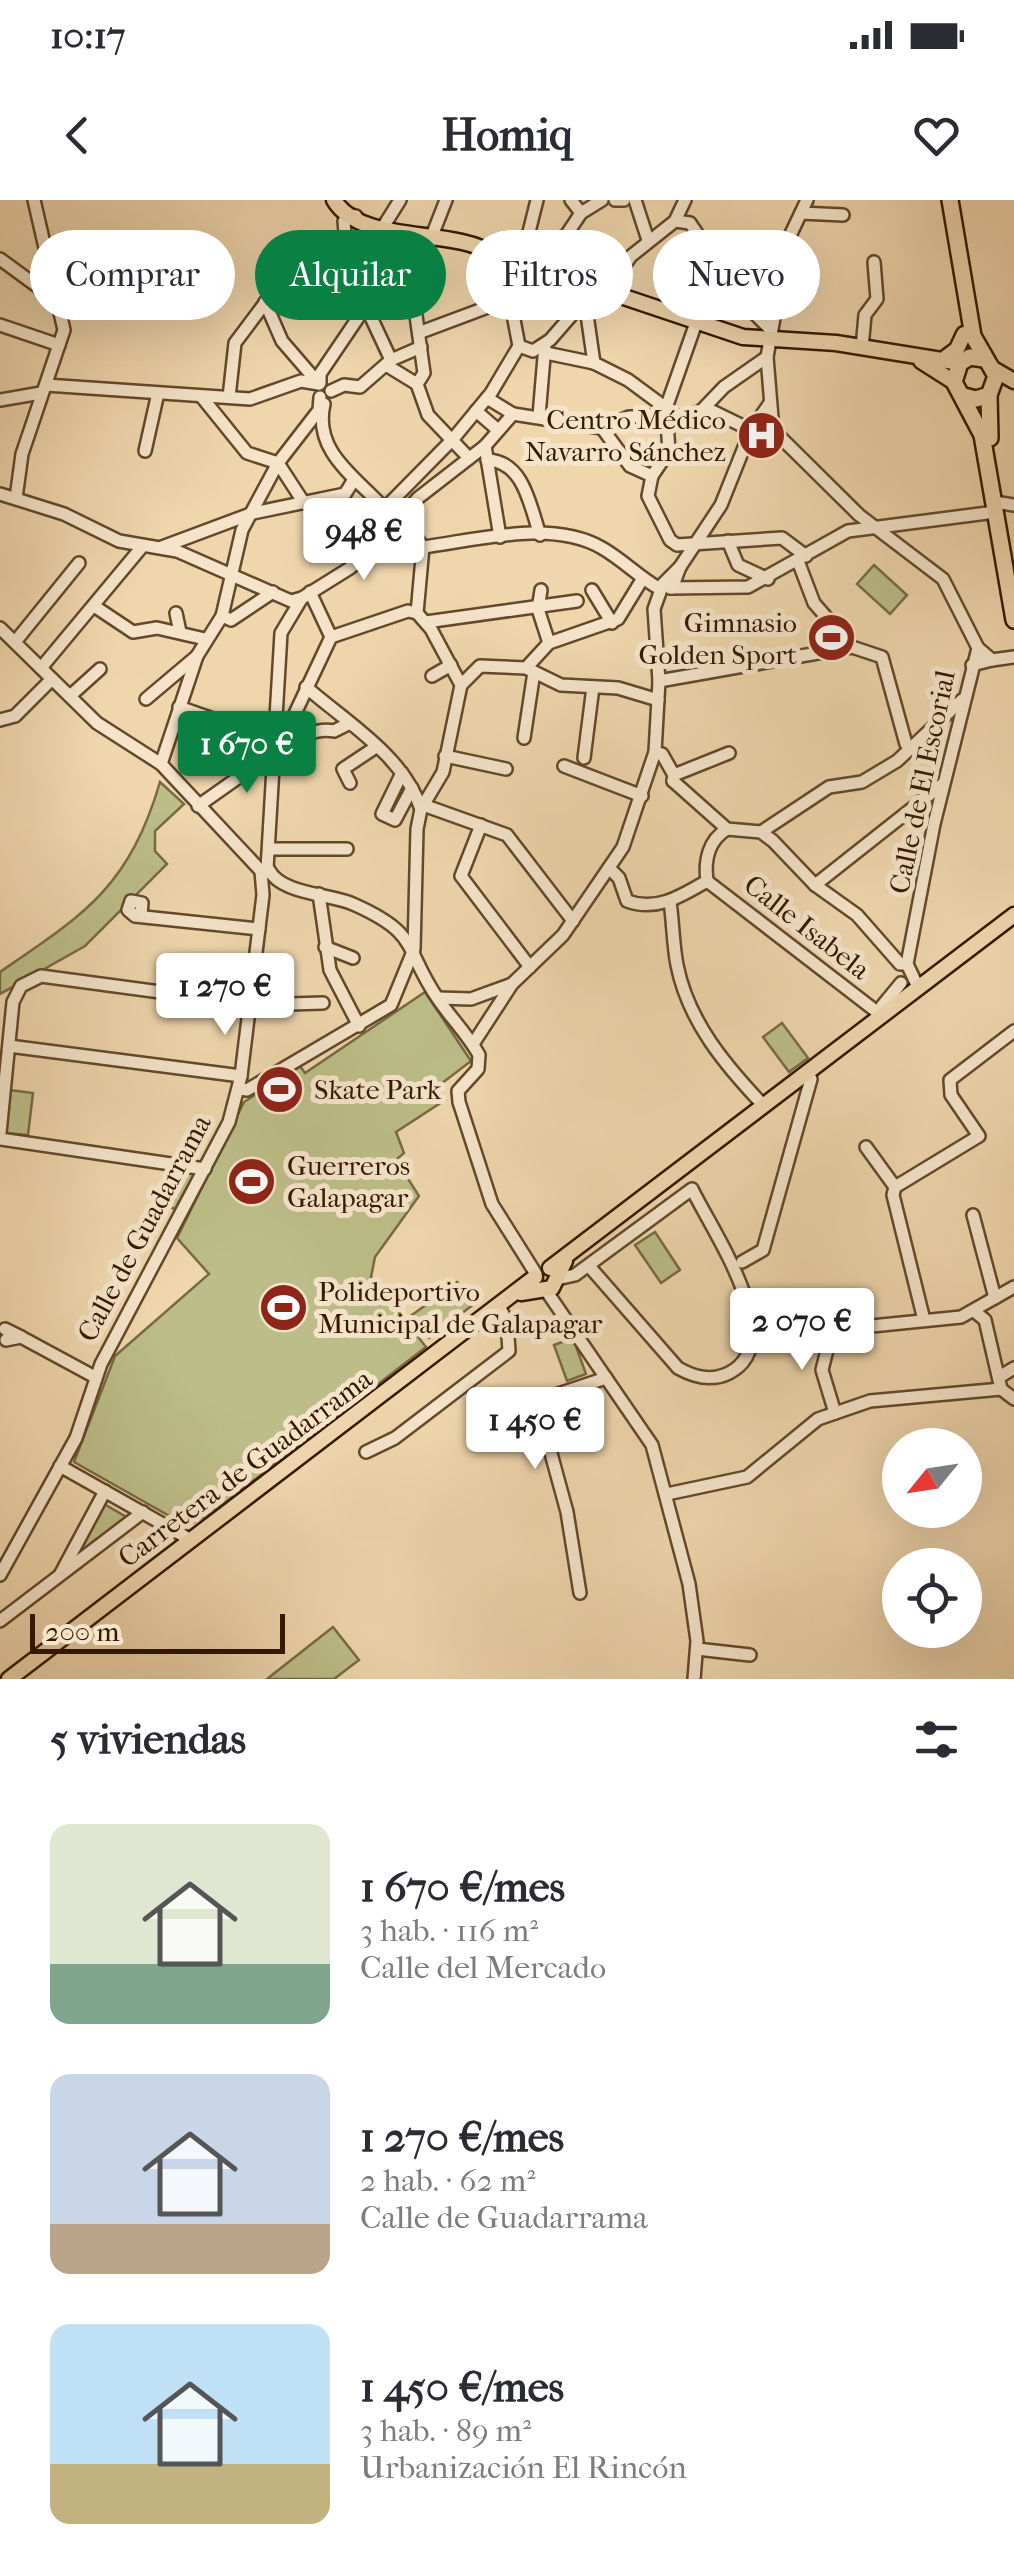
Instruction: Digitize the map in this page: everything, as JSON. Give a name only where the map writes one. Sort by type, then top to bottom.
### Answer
[{"type":"highway","points":[[942,200],[964,334],[959,389],[982,436],[1001,504],[1014,620]]},
{"type":"highway","points":[[950,200],[973,336],[989,364],[988,428],[1014,575]]},
{"type":"highway","points":[[962,361],[989,364]]},
{"type":"highway","points":[[959,389],[976,400],[991,391]]},
{"type":"main road","points":[[337,200],[347,216],[398,230]]},
{"type":"main road","points":[[337,200],[401,230]]},
{"type":"main road","points":[[696,320],[732,334],[771,334],[916,358],[962,361]]},
{"type":"main road","points":[[941,361],[957,349],[964,334]]},
{"type":"main road","points":[[916,358],[959,389]]},
{"type":"main road","points":[[989,364],[1014,383]]},
{"type":"main road","points":[[991,391],[1014,383]]},
{"type":"main road","name":"Carretera de Guadarrama","points":[[9,1679],[505,1301],[546,1278],[571,1252],[881,1016],[909,988],[1012,923]]},
{"type":"street","points":[[34,200],[41,230]]},
{"type":"street","points":[[347,230],[347,216],[379,222],[400,200]]},
{"type":"street","points":[[433,230],[446,200]]},
{"type":"street","points":[[531,230],[537,200]]},
{"type":"street","points":[[571,200],[581,212]]},
{"type":"street","points":[[569,230],[581,212],[602,200]]},
{"type":"street","points":[[614,200],[624,200]]},
{"type":"street","points":[[635,200],[648,240]]},
{"type":"street","points":[[473,1044],[512,984],[573,921],[609,868],[645,790],[655,752],[659,681],[654,610],[712,518],[751,430],[770,403],[767,357],[788,240],[807,200]]},
{"type":"street","points":[[633,258],[648,240],[675,221],[681,201]]},
{"type":"street","points":[[801,213],[843,215]]},
{"type":"street","points":[[675,221],[690,223],[745,304],[771,334]]},
{"type":"street","points":[[0,260],[30,281]]},
{"type":"street","points":[[862,348],[865,316],[878,300],[874,262]]},
{"type":"street","points":[[420,332],[466,312]]},
{"type":"street","points":[[229,397],[235,343],[255,316]]},
{"type":"street","points":[[16,498],[22,454],[59,346],[63,320]]},
{"type":"street","points":[[273,320],[282,340],[323,389]]},
{"type":"street","points":[[162,764],[197,656],[222,616],[238,540],[258,512],[278,462],[317,422],[323,389],[320,374],[357,320]]},
{"type":"street","points":[[372,320],[388,362],[417,384],[435,423],[469,458]]},
{"type":"street","points":[[417,320],[424,373],[417,384]]},
{"type":"street","points":[[383,510],[487,398],[519,346],[516,320]]},
{"type":"street","points":[[540,416],[546,354],[569,320]]},
{"type":"street","points":[[587,320],[594,364]]},
{"type":"street","points":[[681,563],[649,500],[651,482],[669,451],[668,378],[696,320]]},
{"type":"street","points":[[0,325],[59,346]]},
{"type":"street","points":[[519,346],[594,364],[628,380],[668,417]]},
{"type":"street","points":[[0,400],[43,389],[250,398],[301,381],[323,389],[360,387],[388,362],[421,347]]},
{"type":"street","points":[[701,411],[724,387],[767,357]]},
{"type":"street","points":[[145,451],[158,393]]},
{"type":"street","points":[[201,396],[247,454],[278,462],[304,502]]},
{"type":"street","points":[[487,398],[516,414],[602,428],[629,417],[685,416],[712,411],[751,430]]},
{"type":"street","name":"Calle de El Escorial","points":[[770,403],[773,430],[859,514],[943,580],[978,648],[962,700],[904,964]]},
{"type":"street","points":[[476,411],[496,433]]},
{"type":"street","points":[[500,536],[486,453],[496,433],[516,414]]},
{"type":"street","points":[[317,422],[353,482],[424,547],[421,617],[461,685]]},
{"type":"street","points":[[602,428],[630,466],[651,482]]},
{"type":"street","points":[[0,494],[141,548],[177,552],[291,601],[350,568],[397,526],[418,498],[469,458],[486,453],[518,476],[540,534]]},
{"type":"street","points":[[162,548],[258,512],[345,494],[353,482]]},
{"type":"street","points":[[848,531],[978,505],[1001,504]]},
{"type":"street","points":[[424,547],[540,534],[602,548],[643,578],[666,588],[736,589],[768,580],[856,526],[859,514]]},
{"type":"street","points":[[670,540],[692,546],[782,538],[802,558],[814,603],[852,646],[882,657],[906,744],[912,748]]},
{"type":"street","points":[[728,541],[738,565],[768,580]]},
{"type":"street","points":[[41,668],[141,548]]},
{"type":"street","points":[[14,642],[80,563]]},
{"type":"street","points":[[524,738],[530,670],[549,644],[612,623],[626,608],[635,585],[643,578]]},
{"type":"street","points":[[541,590],[538,609],[549,644]]},
{"type":"street","points":[[592,590],[612,623]]},
{"type":"street","points":[[222,616],[231,620],[273,592]]},
{"type":"street","points":[[306,595],[331,638]]},
{"type":"street","name":"Calle de Guadarrama","points":[[0,1575],[76,1438],[96,1378],[212,1155],[240,1083],[269,849],[278,644],[306,595]]},
{"type":"street","points":[[198,806],[273,746],[290,722],[331,638],[408,611],[421,617],[538,609],[577,601]]},
{"type":"street","points":[[94,606],[133,632],[157,628],[205,639]]},
{"type":"street","points":[[176,614],[180,632]]},
{"type":"street","points":[[0,628],[106,730],[162,764],[266,875],[354,905],[406,935],[438,998],[473,1044],[479,1066],[460,1087],[458,1100],[492,1204],[526,1258],[546,1278],[606,1378],[648,1435],[668,1494],[689,1584],[696,1649],[694,1679]]},
{"type":"street","points":[[659,681],[852,646]]},
{"type":"street","points":[[978,648],[992,660]]},
{"type":"street","points":[[146,699],[197,656]]},
{"type":"street","points":[[972,665],[1014,657]]},
{"type":"street","points":[[432,676],[450,665]]},
{"type":"street","points":[[9,1046],[240,1083],[247,1090],[359,1026],[396,1000],[414,949],[426,803],[445,756],[461,685],[480,666],[530,670],[561,685],[644,692],[658,700]]},
{"type":"street","points":[[70,696],[100,668]]},
{"type":"street","points":[[0,720],[14,716],[52,679]]},
{"type":"street","points":[[306,687],[376,747],[426,803],[507,835],[573,921]]},
{"type":"street","points":[[584,758],[593,687]]},
{"type":"street","points":[[761,832],[829,787],[862,782],[912,748],[962,700]]},
{"type":"street","points":[[179,706],[273,746],[288,744],[322,728],[334,731],[348,724]]},
{"type":"street","points":[[350,783],[343,769],[376,747]]},
{"type":"street","points":[[655,752],[662,754],[674,778],[728,828],[761,832],[816,885],[858,915],[904,964],[909,988]]},
{"type":"street","points":[[564,766],[645,790],[730,753]]},
{"type":"street","points":[[445,756],[506,769]]},
{"type":"street","points":[[402,774],[382,814],[395,820],[414,791]]},
{"type":"street","points":[[816,885],[943,784]]},
{"type":"street","points":[[481,825],[461,876],[530,968]]},
{"type":"street","points":[[707,881],[705,868],[712,842],[728,828]]},
{"type":"street","points":[[269,849],[347,850]]},
{"type":"street","points":[[609,868],[619,878],[627,902],[640,906],[670,902],[676,964],[692,1012],[728,1068],[764,1105]]},
{"type":"street","name":"Calle Isabela","points":[[670,902],[707,881],[881,1016]]},
{"type":"street","points":[[319,894],[330,970],[359,1026]]},
{"type":"street","points":[[141,914],[259,930]]},
{"type":"street","points":[[325,946],[353,958]]},
{"type":"street","points":[[205,1169],[0,1136],[16,993],[30,979],[42,976],[250,1003],[324,1004]]},
{"type":"street","points":[[438,998],[471,999],[512,984]]},
{"type":"street","points":[[924,1320],[892,1195],[896,1187],[979,1136],[951,1095],[950,1080],[1014,1031]]},
{"type":"street","points":[[742,1262],[764,1250],[811,1079],[806,1072]]},
{"type":"street","points":[[866,1147],[896,1187]]},
{"type":"street","points":[[176,1162],[212,1155]]},
{"type":"street","points":[[546,1278],[567,1279],[589,1266],[692,1189],[754,1320],[752,1349],[744,1362],[720,1377],[691,1375],[678,1368],[589,1266]]},
{"type":"street","points":[[972,1215],[995,1298]]},
{"type":"street","points":[[832,1330],[974,1311],[1014,1286]]},
{"type":"street","points":[[822,1296],[832,1330],[822,1370],[835,1414]]},
{"type":"street","points":[[366,1452],[396,1438],[508,1351],[505,1301]]},
{"type":"street","points":[[974,1311],[985,1320],[1001,1382],[1014,1400]]},
{"type":"street","points":[[3,1335],[20,1337],[96,1378]]},
{"type":"street","points":[[668,1494],[747,1477],[818,1419],[870,1402],[1001,1382],[1014,1368]]},
{"type":"street","points":[[580,1592],[567,1512],[540,1412],[549,1398],[606,1378]]},
{"type":"street","points":[[60,1466],[190,1540]]},
{"type":"street","points":[[59,1577],[104,1491]]},
{"type":"street","points":[[0,1621],[143,1512]]},
{"type":"street","points":[[696,1649],[750,1655]]},
{"type":"green space","points":[[874,565],[907,595],[890,614],[857,584]]},
{"type":"green space","points":[[160,782],[184,804],[155,831],[155,851],[167,864],[85,946],[0,994],[0,972],[80,914],[118,873],[148,818]]},
{"type":"green space","name":"Polideportivo Municipal de Galapagar","points":[[425,992],[471,1061],[437,1087],[445,1100],[396,1132],[404,1153],[396,1160],[419,1196],[375,1257],[371,1277],[426,1347],[213,1512],[187,1526],[74,1462],[115,1356],[209,1274],[177,1238],[244,1102],[300,1066],[305,1073]]},
{"type":"green space","points":[[782,1023],[808,1058],[789,1072],[763,1037]]},
{"type":"green space","points":[[10,1090],[33,1093],[28,1135],[5,1133]]},
{"type":"green space","points":[[171,1167],[195,1173],[175,1209],[163,1205]]},
{"type":"green space","points":[[655,1232],[680,1270],[661,1283],[635,1245]]},
{"type":"green space","points":[[457,1282],[474,1304],[429,1338],[412,1315]]},
{"type":"green space","points":[[573,1338],[586,1374],[567,1381],[554,1345]]},
{"type":"green space","points":[[104,1504],[128,1518],[77,1558],[74,1556]]},
{"type":"green space","points":[[333,1627],[359,1660],[334,1679],[267,1679]]},
{"type":"place","name":"Centro Médico Navarro Sánchez","points":[[761,435]]},
{"type":"place","name":"Gimnasio Golden Sport","points":[[832,638]]},
{"type":"place","name":"Skate Park","points":[[279,1089]]},
{"type":"place","name":"Guerreros Galapagar","points":[[252,1181]]},
{"type":"place","name":"Polideportivo Municipal de Galapagar","points":[[283,1307]]}]
